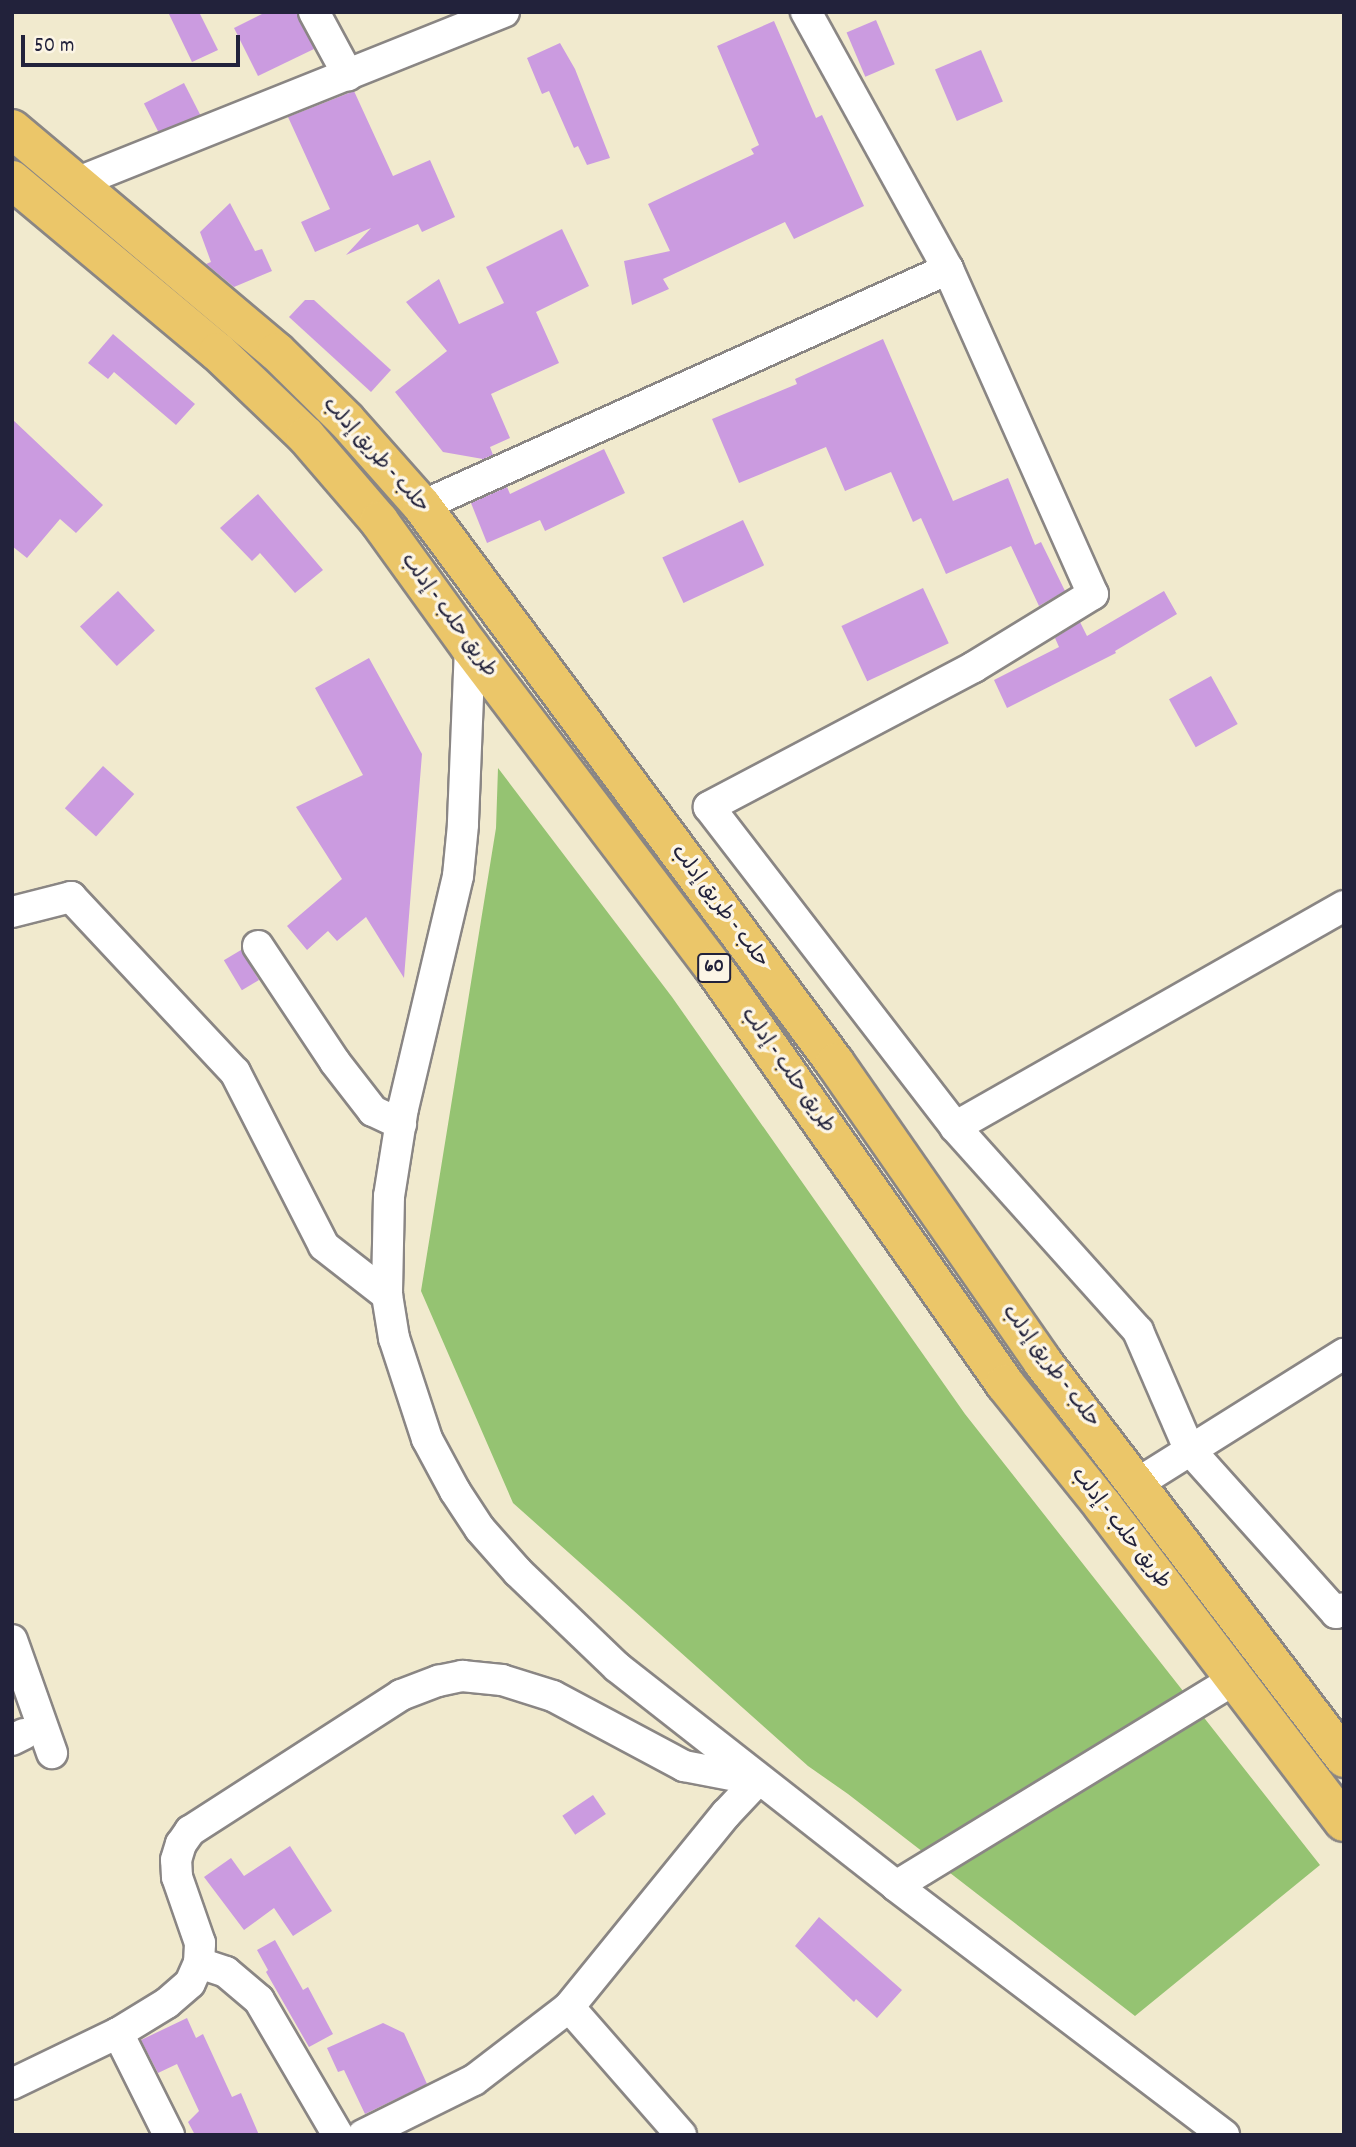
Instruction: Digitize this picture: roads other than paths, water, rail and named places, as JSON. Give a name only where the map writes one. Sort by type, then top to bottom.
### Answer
[{"type":"highway","name":"حلب - طريق إدلب","points":[[12,129],[277,352],[346,420],[422,506],[835,1063],[1042,1361],[1138,1483],[1344,1758]]},
{"type":"highway","name":"طريق حلب - إدلب","points":[[12,180],[218,352],[306,436],[379,521],[470,647],[713,967],[1005,1384],[1103,1506],[1344,1822]]},
{"type":"street","points":[[314,12],[348,75]]},
{"type":"street","points":[[76,183],[504,12]]},
{"type":"street","points":[[806,12],[948,269],[1093,594],[974,667],[709,807],[956,1127],[1138,1331],[1189,1449],[1336,1613],[1344,1608]]},
{"type":"street","points":[[422,506],[948,269]]},
{"type":"street","points":[[470,647],[463,825],[458,876],[401,1124],[389,1196],[387,1295],[400,1361],[427,1439],[455,1491],[480,1529],[518,1572],[617,1667],[758,1780],[1224,2135]]},
{"type":"street","points":[[12,912],[71,897],[235,1072],[324,1246],[387,1295]]},
{"type":"street","points":[[956,1127],[1344,906]]},
{"type":"street","points":[[258,946],[335,1062],[373,1111],[401,1124]]},
{"type":"street","points":[[1138,1483],[1344,1354]]},
{"type":"street","points":[[12,1640],[52,1753]]},
{"type":"street","points":[[12,2084],[118,2033],[167,2003],[190,1983],[199,1963],[200,1943],[177,1877],[179,1852],[190,1831],[401,1695],[438,1681],[462,1676],[502,1680],[553,1696],[684,1766],[758,1780]]},
{"type":"street","points":[[896,1886],[1235,1679]]},
{"type":"street","points":[[363,2135],[474,2080],[569,2007],[726,1814],[758,1780]]},
{"type":"street","points":[[199,1963],[226,1972],[259,2000],[338,2135]]},
{"type":"street","points":[[569,2007],[681,2135]]},
{"type":"street","points":[[118,2033],[169,2135]]}]
